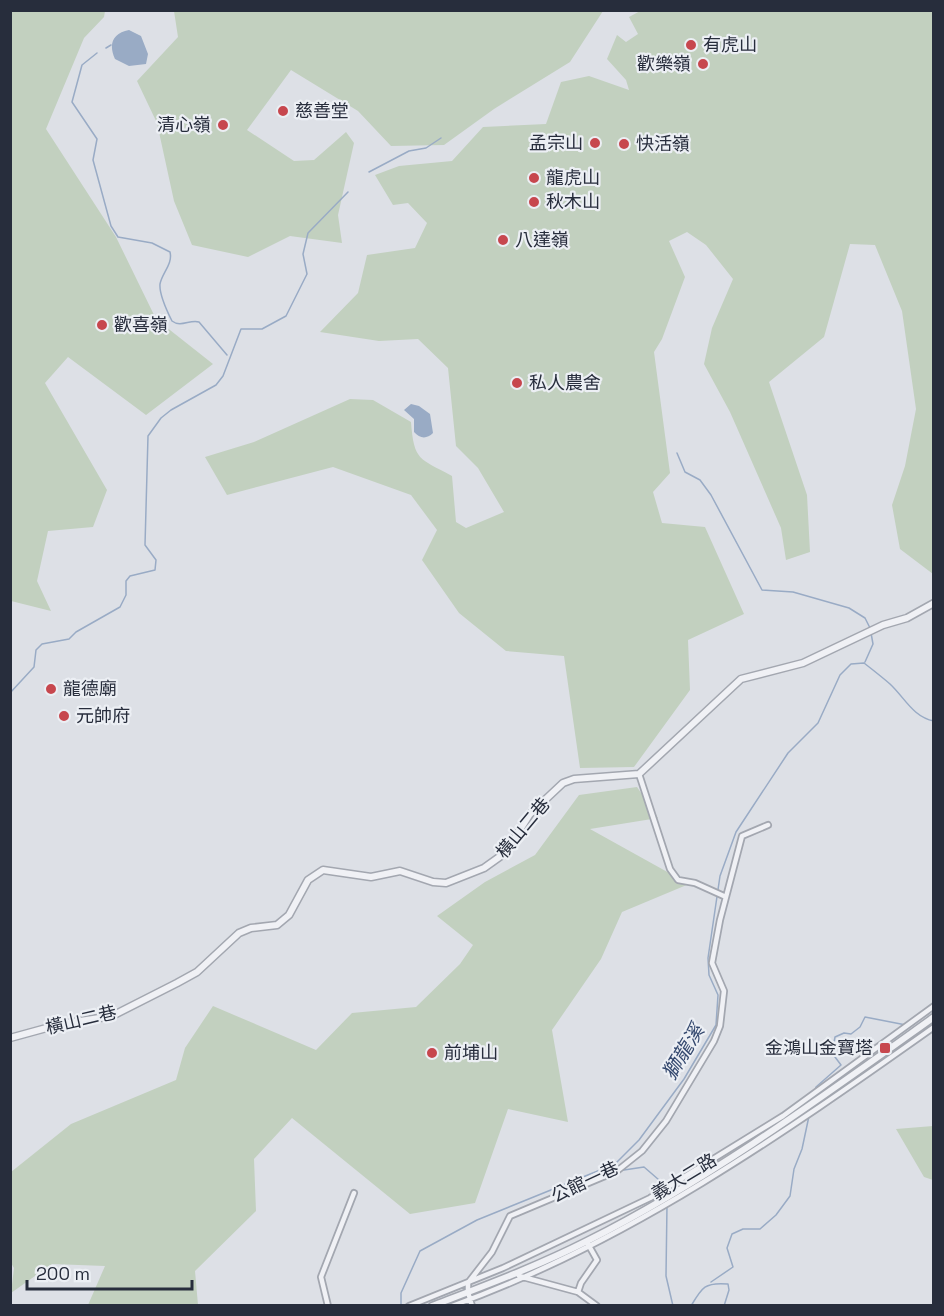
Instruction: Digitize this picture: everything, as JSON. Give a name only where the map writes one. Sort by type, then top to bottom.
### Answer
[{"type":"street","points":[[723,896],[696,883],[678,880],[670,870],[639,774],[741,679],[791,667],[907,618],[933,603]]},
{"type":"street","name":"橫山二巷","points":[[10,1038],[61,1024],[112,1016],[177,983],[196,972],[239,933],[251,928],[276,925],[289,915],[308,880],[323,870],[371,877],[400,871],[433,882],[446,883],[456,880],[497,861],[530,814],[563,783],[574,779],[639,774]]},
{"type":"street","name":"公館一巷","points":[[468,1283],[492,1252],[510,1216],[617,1171],[642,1151],[666,1121],[714,1041],[720,1026],[724,991],[712,963],[723,896],[742,836],[768,825]]},
{"type":"street","name":"義大二路","points":[[411,1305],[468,1283],[650,1198],[783,1116],[933,1006]]},
{"type":"street","name":"義大二路","points":[[432,1305],[588,1243],[660,1201],[786,1121],[933,1017]]},
{"type":"street","name":"義大二路","points":[[452,1305],[520,1277],[667,1203],[790,1127],[933,1027]]},
{"type":"street","points":[[328,1305],[321,1277],[354,1193]]},
{"type":"street","points":[[578,1292],[581,1283],[597,1260],[588,1243]]},
{"type":"street","points":[[510,1274],[578,1292],[597,1305]]},
{"type":"street","points":[[468,1283],[472,1305]]},
{"type":"green space","points":[[11,10],[105,11],[104,17],[84,38],[46,129],[116,237],[156,319],[213,364],[146,415],[68,357],[45,383],[107,490],[93,527],[48,531],[37,581],[51,611],[11,601]]},
{"type":"green space","points":[[174,10],[603,11],[570,62],[494,109],[444,145],[391,146],[358,111],[291,70],[247,130],[294,161],[314,160],[346,132],[354,143],[338,215],[342,243],[290,236],[248,257],[192,245],[174,201],[157,123],[137,81],[178,37]]},
{"type":"green space","points":[[642,10],[933,11],[933,574],[900,549],[892,505],[905,466],[916,409],[902,311],[875,245],[850,244],[824,337],[769,382],[807,495],[810,552],[786,560],[781,528],[730,412],[704,364],[712,328],[733,279],[706,245],[687,232],[669,241],[685,277],[662,339],[654,352],[670,473],[653,492],[662,523],[705,527],[744,614],[688,640],[690,690],[634,767],[580,768],[564,656],[506,651],[459,613],[422,560],[437,530],[411,495],[333,467],[227,495],[205,457],[254,442],[350,399],[373,400],[411,422],[414,444],[420,457],[452,476],[456,522],[466,528],[504,512],[478,468],[456,446],[448,368],[418,339],[379,341],[320,332],[358,293],[367,255],[415,248],[427,223],[408,203],[393,205],[375,175],[399,166],[452,161],[483,127],[546,124],[561,82],[589,76],[629,90],[626,80],[607,59],[617,35],[626,42],[638,34],[629,17]]},
{"type":"green space","points":[[637,787],[658,818],[590,829],[689,884],[622,912],[601,959],[552,1030],[568,1122],[508,1109],[475,1203],[410,1214],[292,1118],[254,1159],[256,1211],[195,1271],[198,1305],[88,1305],[105,1266],[52,1264],[11,1293],[14,1268],[11,1263],[11,1172],[71,1124],[176,1080],[185,1048],[213,1006],[316,1050],[352,1013],[416,1007],[460,964],[473,945],[437,916],[485,882],[535,855],[579,795]]},
{"type":"green space","points":[[934,1126],[933,1180],[924,1177],[896,1129]]},
{"type":"water","points":[[129,30],[141,36],[148,54],[146,64],[129,66],[115,59],[112,49],[113,40],[119,34]]},
{"type":"water","points":[[411,404],[419,406],[430,414],[433,433],[421,437],[414,432],[414,419],[404,410]]},
{"type":"waterway","points":[[106,48],[111,45]]},
{"type":"waterway","points":[[97,53],[82,65],[72,102],[97,139],[93,160],[111,226],[118,237],[152,243],[170,252],[170,261],[161,280],[160,288],[172,321],[179,324],[199,322],[227,355]]},
{"type":"waterway","points":[[369,172],[409,151],[426,148],[441,138]]},
{"type":"waterway","points":[[10,693],[34,667],[36,650],[42,644],[69,639],[76,632],[120,607],[126,595],[126,581],[130,576],[155,570],[156,560],[145,545],[148,436],[161,418],[171,410],[216,385],[223,376],[241,329],[262,329],[286,316],[307,274],[303,254],[308,233],[348,192]]},
{"type":"waterway","points":[[677,453],[685,472],[700,480],[711,495],[762,590],[793,592],[849,608],[865,618],[870,628]]},
{"type":"waterway","points":[[865,662],[873,644],[871,633]]},
{"type":"waterway","name":"獅龍溪","points":[[401,1306],[401,1293],[420,1251],[477,1220],[615,1164],[639,1140],[684,1079],[716,1025],[718,995],[709,975],[708,958],[720,876],[736,832],[788,753],[818,723],[840,675],[851,664],[864,663],[890,684],[920,716],[934,721]]},
{"type":"waterway","points":[[815,1091],[816,1087],[841,1065],[832,1053],[835,1037],[844,1033],[851,1034],[860,1027],[865,1017],[906,1025]]},
{"type":"waterway","points":[[711,1282],[733,1267],[727,1248],[732,1234],[743,1229],[760,1229],[776,1215],[790,1196],[794,1169],[802,1149],[809,1116]]},
{"type":"waterway","points":[[614,1164],[624,1170],[644,1167],[666,1186]]},
{"type":"waterway","points":[[667,1205],[666,1276],[673,1306]]},
{"type":"waterway","points":[[691,1306],[705,1287],[714,1284],[728,1284],[729,1290],[724,1306]]},
{"type":"place","name":"有虎山","points":[[691,45]]},
{"type":"place","name":"歡樂嶺","points":[[703,64]]},
{"type":"place","name":"慈善堂","points":[[283,111]]},
{"type":"place","name":"清心嶺","points":[[223,125]]},
{"type":"place","name":"孟宗山","points":[[595,143]]},
{"type":"place","name":"快活嶺","points":[[624,144]]},
{"type":"place","name":"龍虎山","points":[[534,178]]},
{"type":"place","name":"秋木山","points":[[534,202]]},
{"type":"place","name":"八達嶺","points":[[503,240]]},
{"type":"place","name":"歡喜嶺","points":[[102,325]]},
{"type":"place","name":"私人農舍","points":[[517,383]]},
{"type":"place","name":"龍德廟","points":[[51,689]]},
{"type":"place","name":"元帥府","points":[[64,716]]},
{"type":"place","name":"金鴻山金寶塔","points":[[885,1048]]},
{"type":"place","name":"前埔山","points":[[432,1053]]}]
